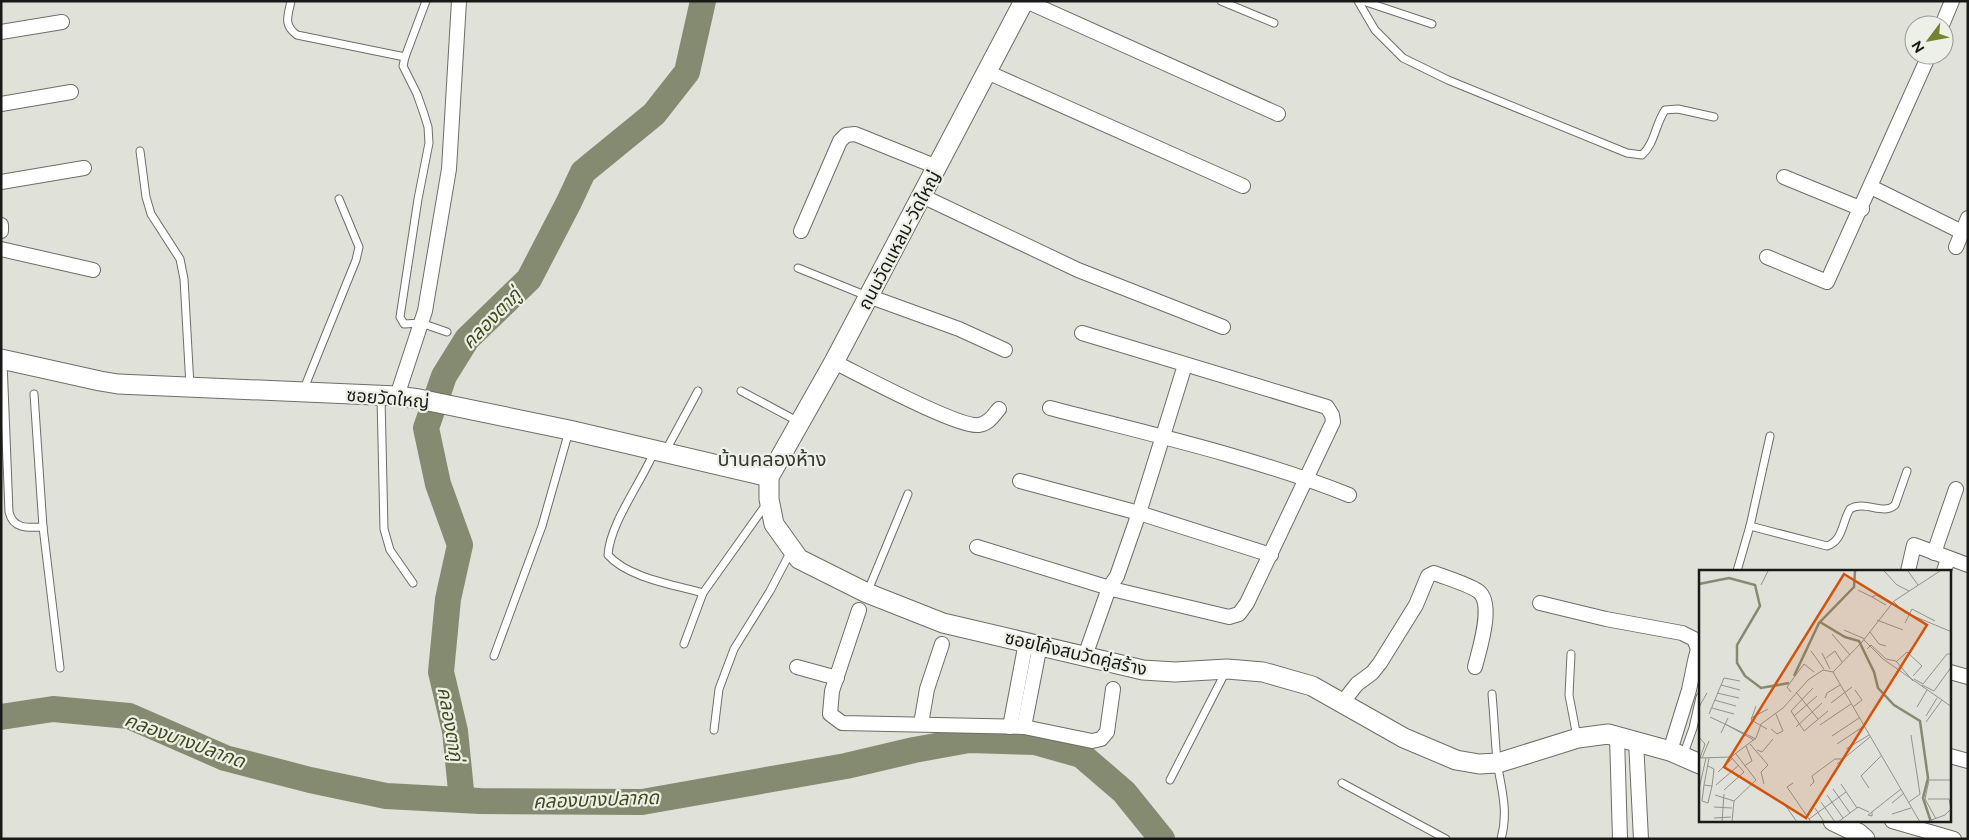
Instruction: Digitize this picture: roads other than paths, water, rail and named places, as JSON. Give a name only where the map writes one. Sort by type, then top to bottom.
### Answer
[{"type":"street","points":[[389,396],[425,311],[450,169],[459,1]]},
{"type":"street","points":[[1026,1],[1278,114]]},
{"type":"street","name":"ถนนวัดแหลม-วัดใหญ่","points":[[770,476],[834,362],[1026,1]]},
{"type":"street","points":[[1946,15],[1952,1]]},
{"type":"street","points":[[1,32],[62,22]]},
{"type":"street","points":[[1767,257],[1827,282],[1862,209],[1925,65]]},
{"type":"street","points":[[987,72],[1243,186]]},
{"type":"street","points":[[1,104],[71,92]]},
{"type":"street","points":[[801,231],[840,141],[846,136],[855,134],[937,167]]},
{"type":"street","points":[[1,182],[84,168]]},
{"type":"street","points":[[1784,177],[1862,209]]},
{"type":"street","points":[[1871,187],[1962,232]]},
{"type":"street","points":[[922,196],[1078,270],[1223,326]]},
{"type":"street","points":[[1956,248],[1968,218]]},
{"type":"street","points":[[1,225],[1,231]]},
{"type":"street","points":[[1,249],[93,270]]},
{"type":"street","points":[[868,296],[959,329],[1005,350]]},
{"type":"street","points":[[977,547],[1229,617],[1239,614],[1247,603],[1308,478],[1333,422],[1332,415],[1327,407],[1082,333]]},
{"type":"street","name":"ซอยวัดใหญ่","points":[[2,359],[109,382],[419,399],[569,430],[770,476]]},
{"type":"street","points":[[834,362],[951,419],[977,425],[989,422],[999,408]]},
{"type":"street","points":[[1090,657],[1139,514],[1185,365]]},
{"type":"street","points":[[1050,408],[1163,437],[1308,478],[1349,495]]},
{"type":"street","name":"ซอยโค้งสนวัดคู่สร้าง","points":[[770,476],[769,500],[774,524],[792,551],[799,559],[863,601],[943,623],[1142,670],[1175,672],[1227,668],[1263,672],[1312,686],[1404,738],[1456,760],[1479,764],[1498,762],[1578,738],[1608,734],[1676,754],[1699,764]]},
{"type":"street","points":[[1020,481],[1139,514],[1270,555]]},
{"type":"street","points":[[1934,553],[1956,489]]},
{"type":"street","points":[[1908,570],[1914,545],[1934,553],[1946,565],[1968,565]]},
{"type":"street","points":[[1342,703],[1357,684],[1372,673],[1380,663],[1416,605],[1428,576],[1434,573],[1478,591],[1484,598],[1486,608],[1484,631],[1475,667]]},
{"type":"street","points":[[863,601],[832,691],[830,714],[834,719],[842,723],[1017,727],[1092,741],[1101,739],[1107,732],[1113,688]]},
{"type":"street","points":[[1540,603],[1606,619],[1682,633],[1694,639],[1698,649],[1676,754]]},
{"type":"street","points":[[1017,727],[1033,643]]},
{"type":"street","points":[[920,724],[927,689],[942,644]]},
{"type":"street","points":[[797,667],[837,678]]},
{"type":"street","points":[[1952,673],[1968,677]]},
{"type":"street","points":[[1617,736],[1620,839]]},
{"type":"street","points":[[1636,741],[1641,839]]},
{"type":"street","points":[[1952,757],[1968,761]]},
{"type":"street","points":[[1895,822],[1954,839]]},
{"type":"lane","points":[[291,1],[287,21],[290,30],[297,35],[404,57]]},
{"type":"lane","points":[[426,1],[404,57],[403,66],[417,94],[426,120],[429,143],[418,199],[400,317],[404,324],[421,323],[447,332]]},
{"type":"lane","points":[[1221,1],[1274,23]]},
{"type":"lane","points":[[1358,1],[1375,30],[1402,58],[1448,80],[1628,153],[1642,155],[1650,147],[1659,119],[1665,110],[1678,109],[1714,117]]},
{"type":"lane","points":[[1363,1],[1432,24]]},
{"type":"lane","points":[[140,151],[146,197],[151,214],[180,259],[184,279],[190,386]]},
{"type":"lane","points":[[303,392],[356,260],[359,247],[338,199]]},
{"type":"lane","points":[[798,268],[868,296]]},
{"type":"lane","points":[[2,359],[11,521],[16,525],[43,527]]},
{"type":"lane","points":[[698,391],[646,472],[623,512],[608,555],[614,563],[641,576],[703,592]]},
{"type":"lane","points":[[741,391],[800,422]]},
{"type":"lane","points":[[34,394],[43,527],[60,668]]},
{"type":"lane","points":[[389,396],[384,529],[390,550],[413,583]]},
{"type":"lane","points":[[494,656],[542,526],[569,430]]},
{"type":"lane","points":[[1737,570],[1750,526],[1770,436]]},
{"type":"lane","points":[[1750,526],[1827,546],[1834,544],[1838,540],[1850,509],[1860,505],[1886,510],[1891,509],[1895,505],[1907,471]]},
{"type":"lane","points":[[863,601],[908,494]]},
{"type":"lane","points":[[684,644],[703,592],[769,500]]},
{"type":"lane","points":[[714,730],[719,689],[734,649],[792,551]]},
{"type":"lane","points":[[1571,654],[1570,695],[1578,738]]},
{"type":"lane","points":[[1170,780],[1227,668]]},
{"type":"lane","points":[[1492,694],[1498,762],[1506,809],[1505,825],[1501,839]]},
{"type":"lane","points":[[1676,754],[1693,728],[1699,701]]},
{"type":"lane","points":[[1342,783],[1446,839]]},
{"type":"waterway","name":"คลองตาภู่","points":[[462,800],[455,731],[441,672],[448,599],[460,545],[438,484],[426,428],[444,376],[467,339],[529,279],[583,172],[654,114],[687,72],[703,1]]},
{"type":"waterway","name":"คลองบางปลากด","points":[[1,717],[53,709],[129,716],[225,758],[310,780],[386,796],[480,801],[642,802],[846,766],[914,750],[969,740],[1035,742],[1081,755],[1124,792],[1162,839]]},
{"type":"district","name":"บ้านคลองห้าง","points":[[772,459]]}]
